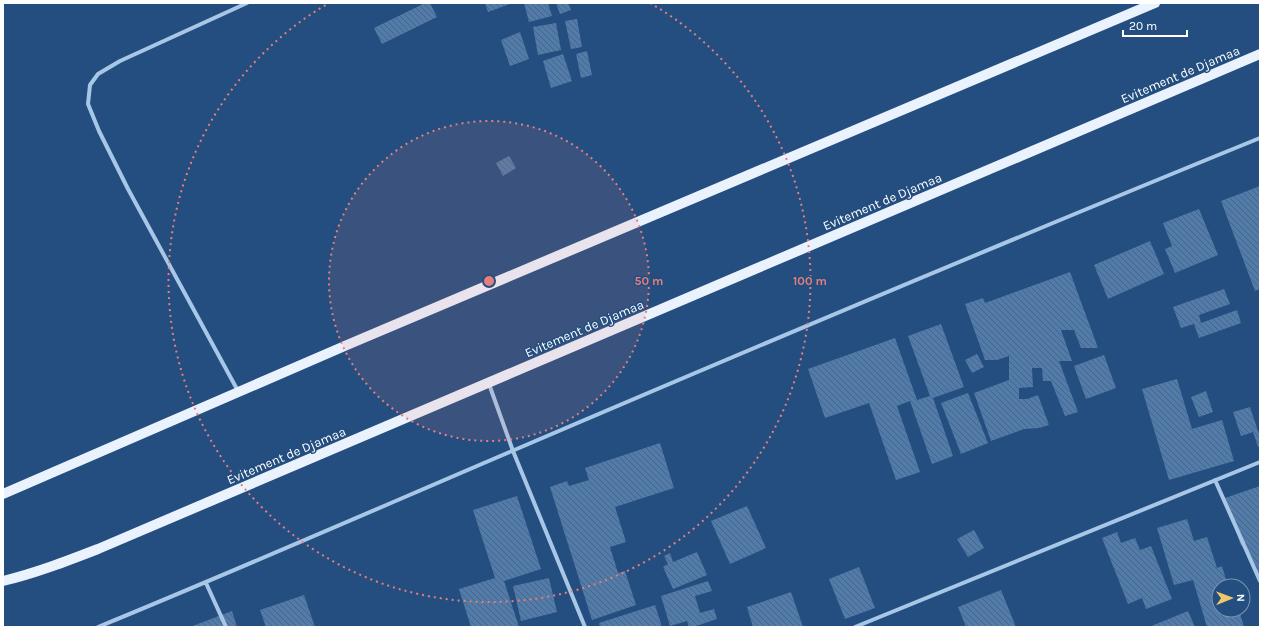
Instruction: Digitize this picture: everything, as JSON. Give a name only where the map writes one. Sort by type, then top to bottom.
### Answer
[{"type":"main road","points":[[3,494],[238,392],[1155,3]]},
{"type":"main road","name":"Evitement de Djamaa","points":[[3,581],[64,563],[98,549],[1260,54]]},
{"type":"street","points":[[238,392],[128,189],[88,104],[90,85],[98,74],[120,62],[247,3]]},
{"type":"street","points":[[98,627],[206,583],[1037,229],[1260,138]]},
{"type":"street","points":[[488,383],[513,451],[585,627]]},
{"type":"street","points":[[855,627],[1260,462]]},
{"type":"street","points":[[1215,480],[1260,581]]},
{"type":"street","points":[[206,583],[226,627]]},
{"type":"building","points":[[425,3],[430,3],[437,17],[382,44],[374,28]]},
{"type":"building","points":[[485,3],[513,3],[488,12]]},
{"type":"building","points":[[524,3],[548,3],[552,16],[529,22]]},
{"type":"building","points":[[556,3],[568,3],[571,10],[560,14]]},
{"type":"building","points":[[577,19],[582,47],[571,49],[565,21]]},
{"type":"building","points":[[556,23],[561,50],[538,55],[533,27]]},
{"type":"building","points":[[520,32],[529,59],[510,66],[501,40]]},
{"type":"building","points":[[587,51],[592,75],[581,78],[576,54]]},
{"type":"building","points":[[563,54],[572,81],[551,88],[543,61]]},
{"type":"building","points":[[509,156],[516,168],[503,176],[496,163]]},
{"type":"building","points":[[1260,186],[1260,289],[1255,291],[1221,201]]},
{"type":"building","points":[[1199,209],[1218,255],[1175,273],[1165,249],[1172,246],[1163,223]]},
{"type":"building","points":[[1150,241],[1164,274],[1108,299],[1094,265]]},
{"type":"building","points":[[1070,272],[1098,348],[1081,348],[1074,330],[1061,330],[1072,361],[1059,361],[1078,412],[1065,416],[1051,381],[1043,381],[1042,368],[1032,368],[1033,387],[1019,388],[1019,399],[1027,399],[1038,395],[1049,425],[1039,428],[1024,429],[991,441],[974,393],[1009,380],[1009,356],[997,360],[985,360],[965,304],[983,298],[985,303]]},
{"type":"building","points":[[1224,289],[1230,304],[1199,315],[1201,323],[1237,310],[1241,323],[1199,338],[1194,324],[1181,328],[1173,307]]},
{"type":"building","points":[[941,324],[964,387],[933,398],[953,456],[932,464],[910,401],[897,406],[920,472],[896,480],[869,403],[825,418],[808,369],[895,338],[917,400],[930,396],[908,336]]},
{"type":"building","points":[[977,354],[984,367],[972,373],[965,360]]},
{"type":"building","points":[[1104,355],[1116,388],[1086,399],[1074,366]]},
{"type":"building","points":[[1177,379],[1192,429],[1222,420],[1234,461],[1169,480],[1142,389]]},
{"type":"building","points":[[1206,391],[1213,412],[1199,417],[1191,397]]},
{"type":"building","points":[[968,393],[988,443],[961,454],[941,403]]},
{"type":"building","points":[[1250,407],[1260,437],[1260,446],[1258,447],[1253,432],[1241,436],[1233,412]]},
{"type":"building","points":[[660,443],[674,488],[615,507],[626,542],[610,547],[618,573],[625,571],[636,605],[592,620],[550,487],[567,481],[569,486],[589,480],[585,468]]},
{"type":"building","points":[[1260,486],[1260,585],[1246,545],[1241,546],[1225,498]]},
{"type":"building","points":[[517,496],[541,569],[504,581],[519,627],[471,627],[459,589],[495,578],[473,510]]},
{"type":"building","points":[[747,506],[766,548],[730,564],[711,521]]},
{"type":"building","points":[[1187,519],[1194,541],[1207,537],[1217,568],[1222,566],[1226,578],[1211,578],[1211,618],[1241,618],[1244,627],[1207,627],[1193,580],[1174,585],[1157,528]]},
{"type":"building","points":[[974,530],[984,548],[968,557],[957,539]]},
{"type":"building","points":[[1117,532],[1121,543],[1135,538],[1140,550],[1151,546],[1172,599],[1146,609],[1142,598],[1128,604],[1102,538]]},
{"type":"building","points":[[697,552],[707,575],[673,589],[663,567],[668,564],[664,556],[670,553],[673,562]]},
{"type":"building","points":[[859,567],[875,608],[845,619],[829,579]]},
{"type":"building","points":[[549,578],[557,612],[521,621],[513,586]]},
{"type":"building","points":[[708,581],[712,591],[695,596],[700,613],[714,609],[717,619],[693,627],[689,627],[687,621],[670,626],[661,596]]},
{"type":"building","points":[[1001,590],[1016,627],[966,627],[958,607]]},
{"type":"building","points":[[791,592],[803,627],[753,627],[747,607]]},
{"type":"building","points":[[304,595],[315,627],[266,627],[260,610]]},
{"type":"building","points":[[655,605],[662,627],[600,627],[599,623]]},
{"type":"building","points":[[232,611],[237,627],[190,627]]},
{"type":"building","points":[[1188,611],[1195,627],[1149,627]]}]
